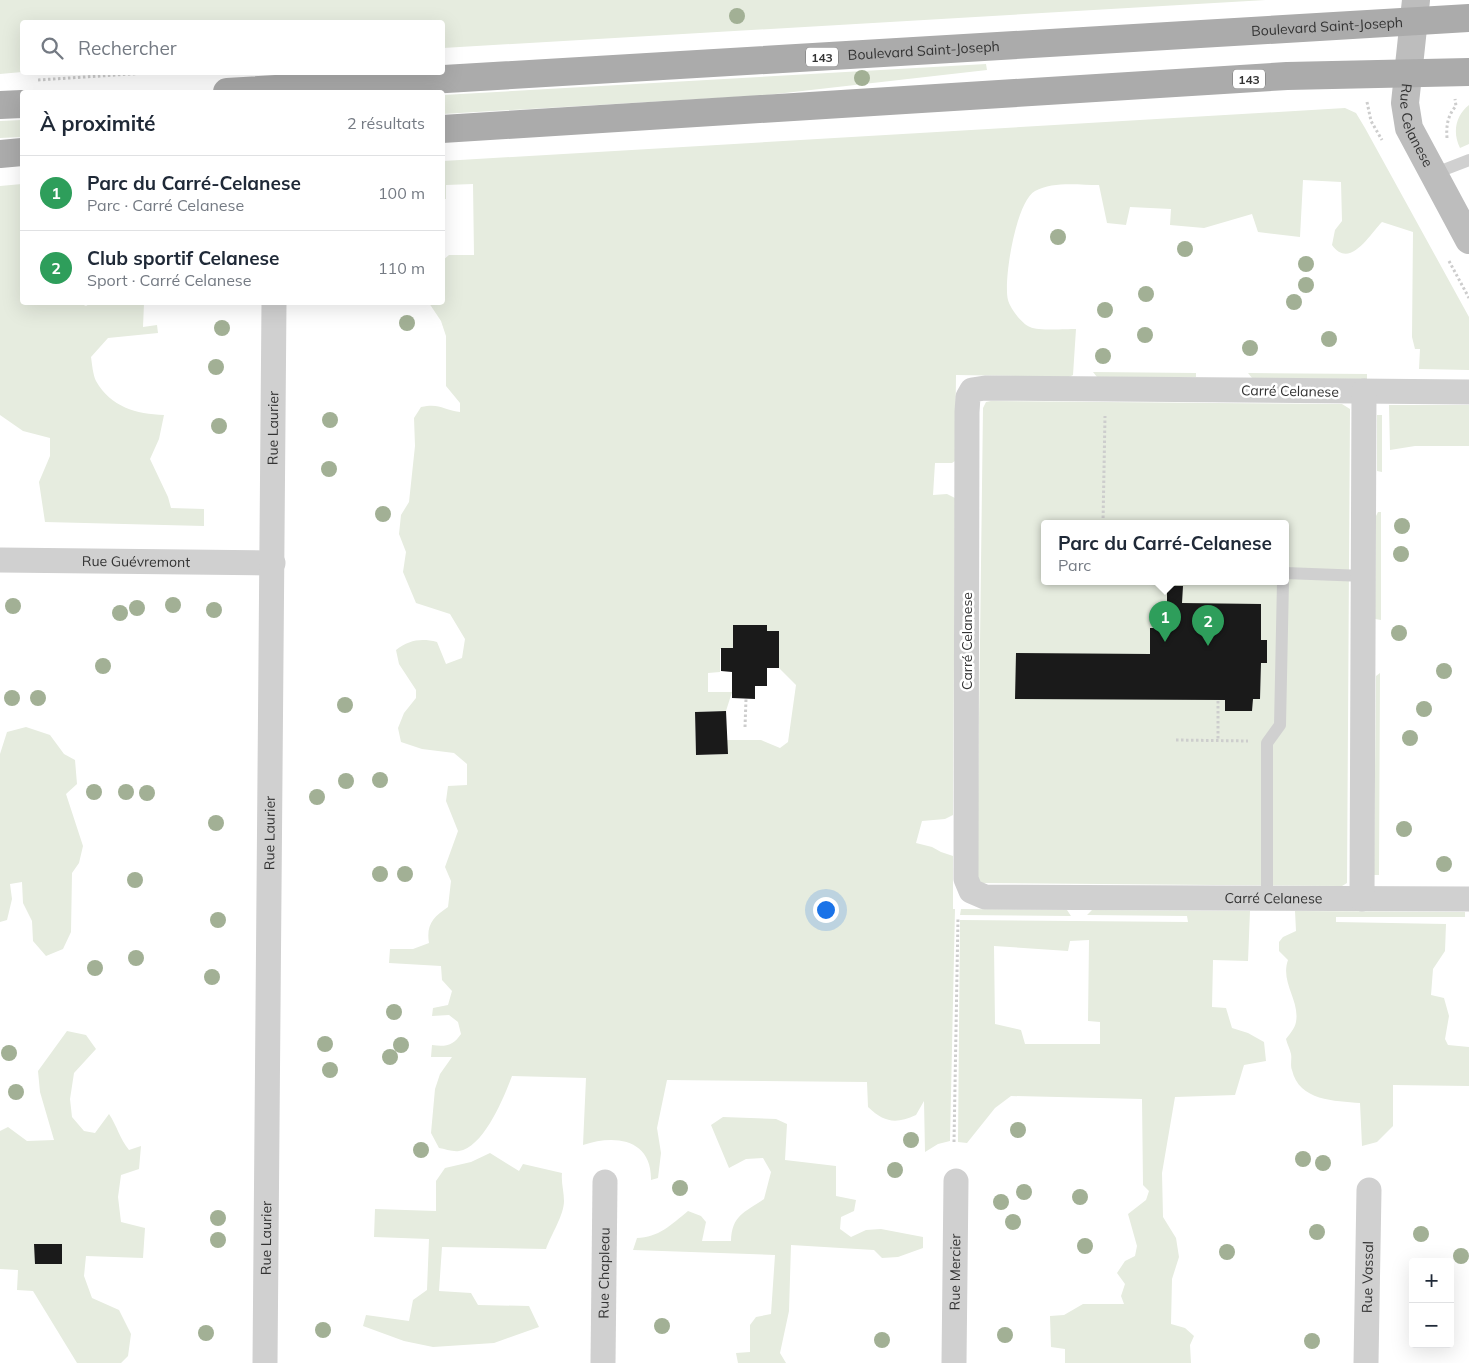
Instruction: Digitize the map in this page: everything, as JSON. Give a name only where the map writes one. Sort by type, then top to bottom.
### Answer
[{"type":"main road","name":"Boulevard Saint-Joseph","points":[[256,90],[1416,10],[1469,18]]},
{"type":"main road","name":"143","points":[[445,129],[1277,77],[1469,72]]},
{"type":"main road","points":[[0,106],[20,95]]},
{"type":"main road","points":[[0,154],[20,152]]},
{"type":"street","name":"Rue Celanese","points":[[1416,10],[1405,116],[1409,128],[1469,240]]},
{"type":"street","name":"Rue Laurier","points":[[265,1363],[274,305]]},
{"type":"street","name":"Carré Celanese","points":[[1469,392],[977,388],[972,390],[968,397],[966,879],[968,887],[976,894],[985,898],[1469,899]]},
{"type":"street","points":[[1362,899],[1364,392]]},
{"type":"street","name":"Rue Guévremont","points":[[0,560],[273,563]]},
{"type":"street","name":"Rue Mercier","points":[[954,1363],[956,1181]]},
{"type":"street","name":"Rue Chapleau","points":[[603,1363],[605,1182]]},
{"type":"street","name":"Rue Vassal","points":[[1366,1363],[1369,1190]]},
{"type":"lane","points":[[1433,174],[1469,160]]},
{"type":"lane","points":[[1289,573],[1364,576]]},
{"type":"lane","points":[[1266,899],[1267,743],[1280,725],[1283,585]]},
{"type":"path","points":[[40,90],[142,75]]},
{"type":"path","name":"Rue Celanese","points":[[1448,142],[1448,121],[1450,112],[1456,106]]},
{"type":"path","points":[[1103,520],[1105,389]]},
{"type":"path","points":[[746,699],[746,726]]},
{"type":"path","points":[[1218,701],[1218,741]]},
{"type":"path","points":[[1176,740],[1246,741]]},
{"type":"path","points":[[954,1142],[958,917]]},
{"type":"shaded area","points":[[0,0],[1266,0],[445,48],[445,20],[20,20],[20,72],[0,74]]},
{"type":"shaded area","points":[[986,64],[987,70],[767,95],[445,114],[445,95]]},
{"type":"shaded area","points":[[1469,105],[1469,144],[1460,148],[1456,136],[1458,119]]},
{"type":"shaded area","points":[[1345,108],[1356,113],[1365,128],[1469,317],[1469,370],[1419,369],[1420,349],[1415,349],[1412,337],[1413,232],[1382,222],[1366,241],[1353,252],[1346,254],[1339,252],[1332,245],[1335,230],[1342,221],[1341,182],[1303,180],[1300,237],[1258,232],[1252,214],[1204,228],[1170,225],[1171,209],[1130,207],[1126,225],[1107,223],[1099,185],[1066,184],[1050,186],[1035,191],[1028,198],[1022,210],[1012,242],[1007,276],[1008,300],[1023,323],[1030,327],[1076,329],[1073,375],[1069,377],[956,375],[955,461],[952,463],[935,463],[933,495],[947,494],[955,498],[953,815],[945,819],[922,821],[916,843],[932,847],[953,856],[953,909],[955,909],[950,1141],[938,1144],[925,1152],[924,1101],[916,1115],[897,1121],[885,1119],[868,1107],[867,1082],[667,1080],[657,1128],[661,1153],[658,1178],[651,1180],[650,1166],[645,1156],[638,1148],[629,1143],[619,1140],[607,1140],[583,1145],[586,1078],[512,1076],[492,1120],[477,1141],[459,1151],[439,1148],[431,1133],[435,1089],[440,1074],[452,1057],[431,1057],[432,1045],[448,1045],[461,1034],[458,1022],[449,1015],[432,1016],[433,1008],[448,1005],[452,991],[442,980],[441,966],[389,963],[390,949],[413,949],[429,943],[428,937],[432,922],[438,914],[448,907],[451,881],[445,867],[458,831],[446,801],[448,786],[467,785],[467,764],[454,753],[422,749],[401,742],[398,728],[404,713],[416,698],[416,690],[399,664],[396,650],[415,641],[437,642],[446,664],[462,658],[465,639],[450,614],[416,603],[403,572],[406,552],[399,534],[401,515],[409,502],[415,446],[414,418],[421,407],[428,406],[437,406],[460,412],[460,403],[446,386],[446,336],[441,321],[430,305],[445,305],[445,258],[449,255],[474,255],[473,184],[446,185],[446,199],[445,161]],"holes":[[[733,625],[767,625],[767,631],[779,631],[779,668],[796,685],[788,742],[780,748],[761,740],[727,740],[727,754],[696,755],[695,712],[726,711],[732,692],[708,692],[708,673],[720,672],[720,649],[733,648]]]},
{"type":"shaded area","points":[[20,120],[20,137],[0,138],[0,121]]},
{"type":"shaded area","points":[[20,184],[20,305],[144,305],[143,327],[157,325],[158,333],[108,338],[91,357],[94,376],[102,390],[117,403],[134,411],[164,415],[159,439],[150,459],[168,497],[171,508],[204,509],[204,526],[45,522],[39,482],[50,456],[50,438],[23,431],[0,415],[0,186]]},
{"type":"shaded area","points":[[1093,372],[1196,373],[1196,377],[1097,377]]},
{"type":"shaded area","points":[[1248,373],[1367,374],[1367,379],[1252,378]]},
{"type":"shaded area","points":[[991,401],[1342,404],[1350,409],[1347,883],[1342,886],[981,883],[977,876],[983,408],[986,402]]},
{"type":"shaded area","points":[[1389,405],[1469,405],[1469,446],[1415,446],[1390,450]]},
{"type":"shaded area","points":[[1377,415],[1382,415],[1382,472],[1377,471]]},
{"type":"shaded area","points":[[1378,512],[1381,512],[1381,620],[1375,619],[1376,516]]},
{"type":"shaded area","points":[[1380,673],[1379,875],[1374,875],[1376,676]]},
{"type":"shaded area","points":[[26,727],[50,735],[64,754],[75,760],[77,784],[66,794],[83,846],[79,863],[72,873],[71,932],[63,949],[46,956],[33,941],[32,921],[23,903],[22,882],[10,884],[12,899],[7,920],[0,922],[0,754],[7,732]]},
{"type":"shaded area","points":[[961,909],[1067,910],[1071,916],[960,915]]},
{"type":"shaded area","points":[[1092,910],[1250,911],[1248,961],[1213,960],[1212,1007],[1226,1008],[1232,1028],[1248,1033],[1264,1042],[1266,1061],[1244,1065],[1235,1095],[1175,1097],[1162,1173],[1163,1217],[1176,1238],[1179,1257],[1172,1279],[1171,1324],[1185,1328],[1194,1336],[1190,1345],[1191,1363],[1065,1363],[1065,1349],[1051,1347],[1050,1316],[1064,1315],[1083,1304],[1124,1304],[1121,1296],[1125,1284],[1117,1273],[1125,1261],[1135,1256],[1137,1246],[1128,1214],[1146,1200],[1149,1191],[1143,1185],[1142,1099],[1011,1096],[995,1108],[967,1143],[958,1142],[960,920],[1188,922],[1187,916],[1087,915]],"holes":[[[1089,940],[1088,1021],[1100,1022],[1100,1044],[1025,1044],[1021,1030],[995,1024],[994,946],[1068,951],[1070,941]]]},
{"type":"shaded area","points":[[1295,911],[1465,912],[1465,917],[1336,917],[1336,922],[1446,924],[1445,951],[1433,969],[1431,995],[1444,998],[1449,1016],[1445,1039],[1448,1045],[1469,1047],[1469,1086],[1393,1085],[1393,1126],[1377,1142],[1362,1146],[1360,1103],[1329,1100],[1310,1094],[1302,1088],[1292,1070],[1291,1054],[1286,1039],[1296,1022],[1296,1014],[1286,976],[1288,960],[1279,951],[1279,942],[1283,937],[1296,931]]},
{"type":"shaded area","points":[[67,1031],[86,1035],[96,1049],[74,1073],[70,1099],[72,1117],[84,1131],[95,1133],[109,1114],[129,1150],[141,1146],[139,1169],[121,1175],[118,1197],[121,1222],[145,1228],[143,1258],[86,1256],[84,1276],[92,1298],[119,1310],[131,1334],[128,1356],[121,1363],[77,1363],[33,1291],[17,1290],[18,1270],[0,1269],[0,1131],[8,1127],[27,1141],[54,1140],[40,1092],[38,1071]],"holes":[[[35,1244],[61,1244],[62,1264],[35,1264]]]},
{"type":"shaded area","points":[[723,1117],[776,1119],[787,1124],[785,1160],[836,1166],[836,1196],[856,1200],[854,1211],[841,1217],[840,1229],[851,1237],[866,1230],[881,1229],[923,1237],[923,1248],[898,1257],[882,1258],[874,1250],[791,1245],[789,1311],[780,1353],[786,1363],[738,1363],[736,1353],[750,1352],[750,1325],[756,1317],[771,1314],[775,1255],[633,1250],[637,1238],[652,1236],[658,1233],[688,1211],[701,1216],[706,1222],[702,1241],[731,1241],[734,1225],[740,1216],[764,1199],[771,1172],[763,1158],[746,1159],[729,1168],[711,1125]]},
{"type":"shaded area","points":[[490,1153],[519,1171],[523,1164],[562,1173],[564,1201],[560,1219],[546,1249],[442,1247],[439,1291],[471,1293],[478,1305],[529,1306],[539,1327],[494,1343],[433,1347],[404,1341],[363,1326],[366,1315],[409,1321],[413,1300],[427,1290],[429,1239],[374,1237],[375,1209],[436,1211],[436,1181],[445,1168],[471,1162]]},
{"type":"building","points":[[1167,586],[1183,586],[1182,603],[1261,604],[1261,640],[1267,640],[1267,663],[1261,663],[1260,699],[1253,699],[1252,711],[1225,711],[1225,700],[1015,699],[1016,653],[1150,654],[1150,628],[1167,628]]},
{"type":"building","points":[[733,625],[767,625],[767,631],[779,631],[779,668],[767,668],[767,686],[755,686],[755,699],[732,698],[732,672],[721,671],[721,648],[733,648]]},
{"type":"building","points":[[726,711],[728,754],[696,755],[695,712]]},
{"type":"building","points":[[34,1244],[62,1244],[62,1264],[35,1264]]},
{"type":"place","name":"Parc du Carré-Celanese","points":[[1165,642]]},
{"type":"place","name":"Club sportif Celanese","points":[[1208,646]]}]
